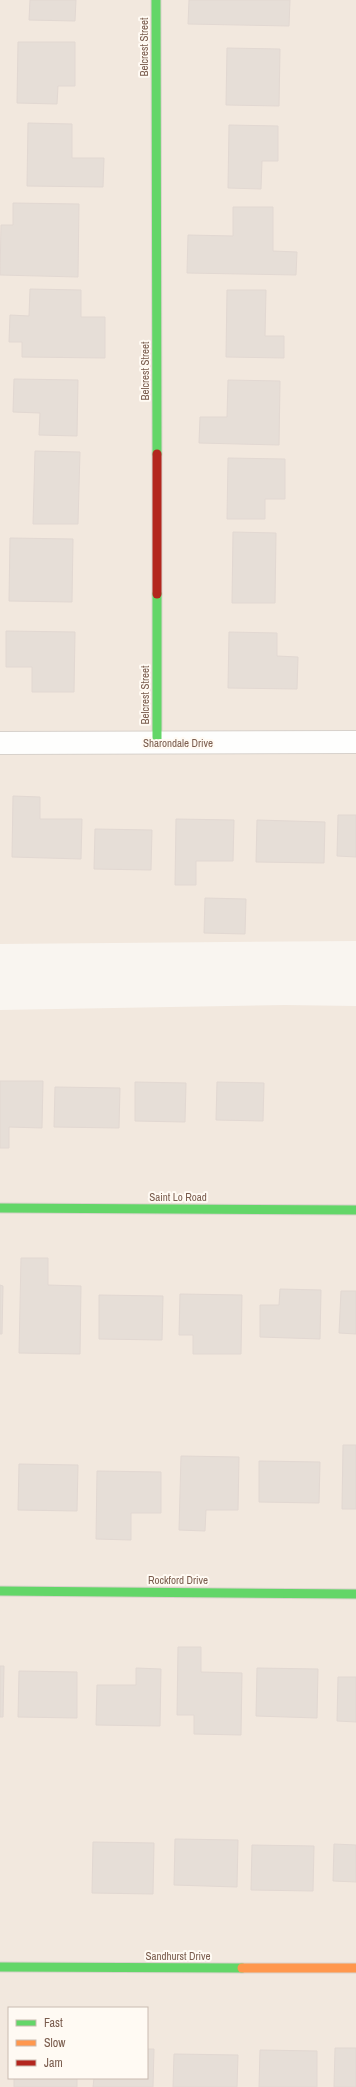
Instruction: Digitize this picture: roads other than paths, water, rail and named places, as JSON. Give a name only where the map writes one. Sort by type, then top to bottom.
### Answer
[{"type":"street","name":"Belcrest Street","points":[[156,0],[157,743]]},
{"type":"street","name":"Sharondale Drive","points":[[0,743],[356,742]]},
{"type":"street","name":"Saint Lo Road","points":[[0,1208],[356,1210]]},
{"type":"street","name":"Rockford Drive","points":[[0,1591],[356,1594]]},
{"type":"street","name":"Sandhurst Drive","points":[[0,1967],[356,1968]]}]
